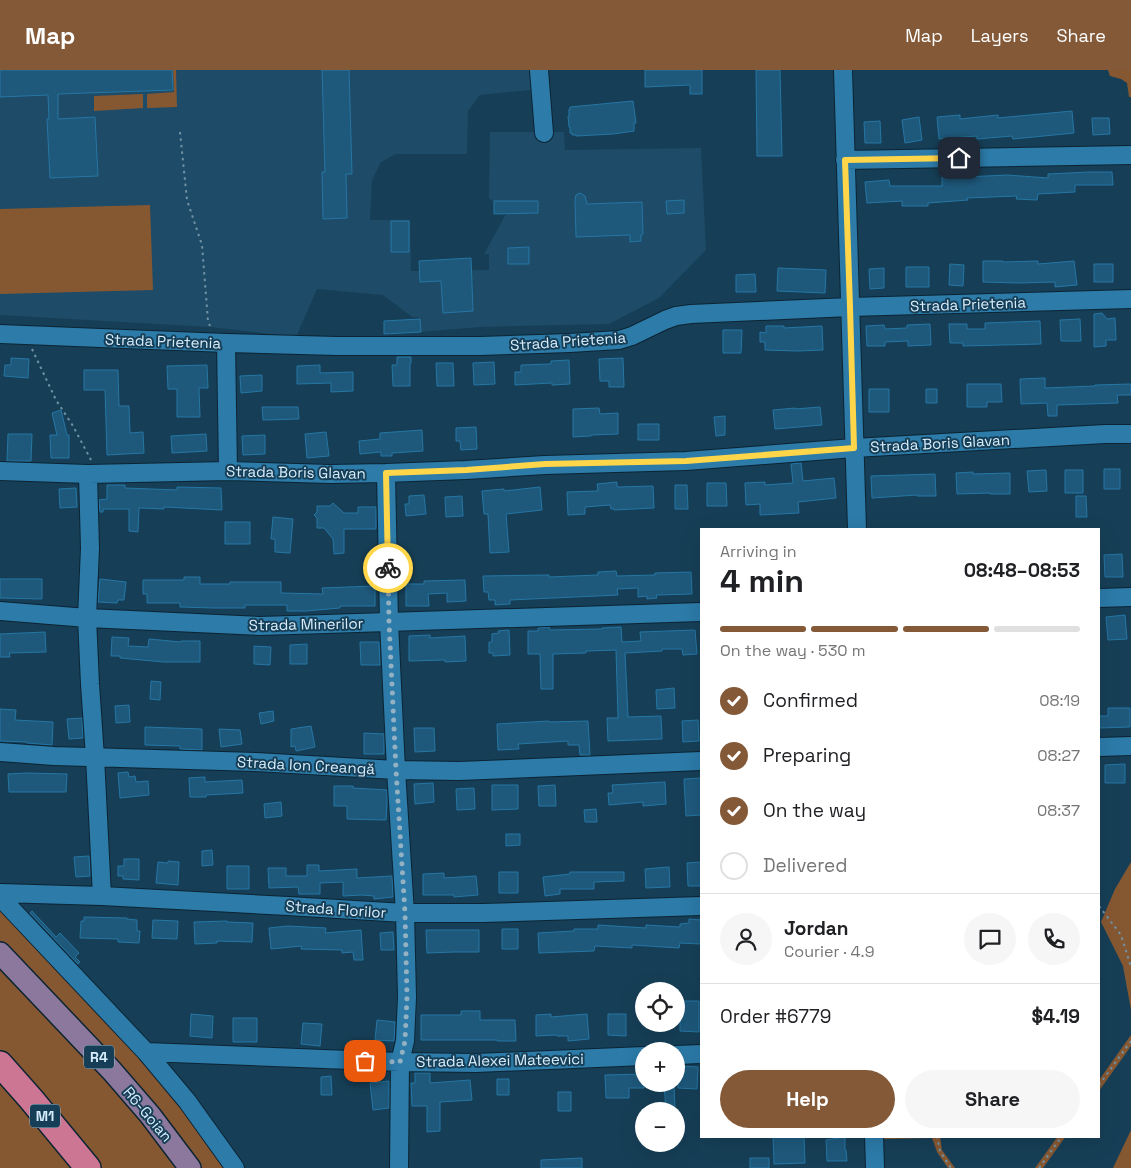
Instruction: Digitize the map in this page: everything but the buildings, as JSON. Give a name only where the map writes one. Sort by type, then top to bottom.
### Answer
[{"type":"highway","name":"M1","points":[[0,1064],[88,1168]]},
{"type":"main road","name":"R6-Goian","points":[[0,953],[112,1071],[150,1115],[190,1168]]},
{"type":"street","points":[[539,70],[544,133]]},
{"type":"street","points":[[843,70],[856,528]]},
{"type":"street","points":[[845,160],[1131,155]]},
{"type":"street","name":"Strada Prietenia","points":[[0,334],[336,346],[570,344],[619,340],[670,318],[691,314],[850,307],[1131,299]]},
{"type":"street","points":[[226,343],[228,471]]},
{"type":"street","name":"Strada Boris Glavan","points":[[0,471],[92,474],[228,471],[330,474],[386,473],[466,470],[545,464],[686,461],[854,448],[1131,434]]},
{"type":"street","points":[[386,473],[389,622],[405,913],[407,997],[405,1041],[400,1062],[399,1168]]},
{"type":"street","points":[[92,474],[87,618],[102,896]]},
{"type":"street","points":[[1100,598],[1131,597]]},
{"type":"street","name":"Strada Minerilor","points":[[0,611],[87,618],[259,626],[700,612]]},
{"type":"street","points":[[1100,746],[1131,746]]},
{"type":"street","name":"Strada Ion Creangă","points":[[0,752],[54,756],[256,762],[396,770],[459,770],[700,761]]},
{"type":"street","name":"Strada Florilor","points":[[0,893],[102,896],[405,913],[483,913],[700,906]]},
{"type":"street","points":[[0,897],[146,1052],[187,1101],[229,1157],[235,1168]]},
{"type":"street","name":"Strada Alexei Mateevici","points":[[146,1052],[400,1062],[476,1063],[635,1056]]},
{"type":"street","points":[[685,1055],[700,1054]]},
{"type":"street","points":[[874,1138],[875,1168]]},
{"type":"path","points":[[180,132],[187,200],[202,245],[208,321],[213,334],[219,340],[226,343]]},
{"type":"path","points":[[26,336],[56,400],[86,450],[92,474]]},
{"type":"path","points":[[1100,907],[1120,934],[1131,967]]},
{"type":"path","points":[[1100,1084],[1131,1041]]},
{"type":"path","points":[[936,1138],[940,1151],[951,1168]]},
{"type":"path","points":[[1039,1168],[1061,1138]]},
{"type":"shaded area","points":[[0,70],[530,70],[531,90],[480,95],[468,111],[467,154],[396,154],[381,162],[372,180],[370,220],[410,220],[411,271],[489,270],[489,254],[484,254],[506,214],[494,214],[494,202],[489,198],[490,132],[564,132],[565,150],[701,148],[706,250],[659,298],[609,324],[480,327],[419,332],[419,317],[412,317],[383,295],[317,289],[296,337],[210,327],[0,315]]},
{"type":"shaded area","points":[[173,70],[176,70],[177,107],[147,108],[147,94],[174,92]]},
{"type":"shaded area","points":[[1108,70],[1131,70],[1131,97],[1129,97],[1127,83],[1110,76]]},
{"type":"shaded area","points":[[143,94],[143,108],[94,111],[94,96]]},
{"type":"shaded area","points":[[150,205],[153,290],[0,294],[0,209]]},
{"type":"shaded area","points":[[1131,862],[1131,1010],[1123,966],[1101,922],[1115,889]]},
{"type":"shaded area","points":[[0,902],[127,1038],[232,1168],[196,1168],[0,947]]},
{"type":"shaded area","points":[[0,966],[64,1030],[182,1168],[96,1168],[0,1056]]},
{"type":"shaded area","points":[[1131,1035],[1131,1046],[1100,1090],[1100,1079]]},
{"type":"shaded area","points":[[0,1076],[79,1168],[0,1168]]},
{"type":"shaded area","points":[[1131,1130],[1131,1168],[1113,1168]]},
{"type":"shaded area","points":[[884,1138],[932,1138],[884,1139]]},
{"type":"shaded area","points":[[932,1138],[940,1138],[942,1150],[955,1168],[948,1168],[937,1152]]},
{"type":"shaded area","points":[[1057,1138],[1065,1138],[1043,1168],[1035,1168]]},
{"type":"way so far","points":[[365,1061],[400,1062],[405,1041],[407,997],[405,913],[396,770],[388,568]]},
{"type":"route","points":[[388,568],[386,473],[466,470],[545,464],[686,461],[854,448],[845,160],[959,158]]}]
